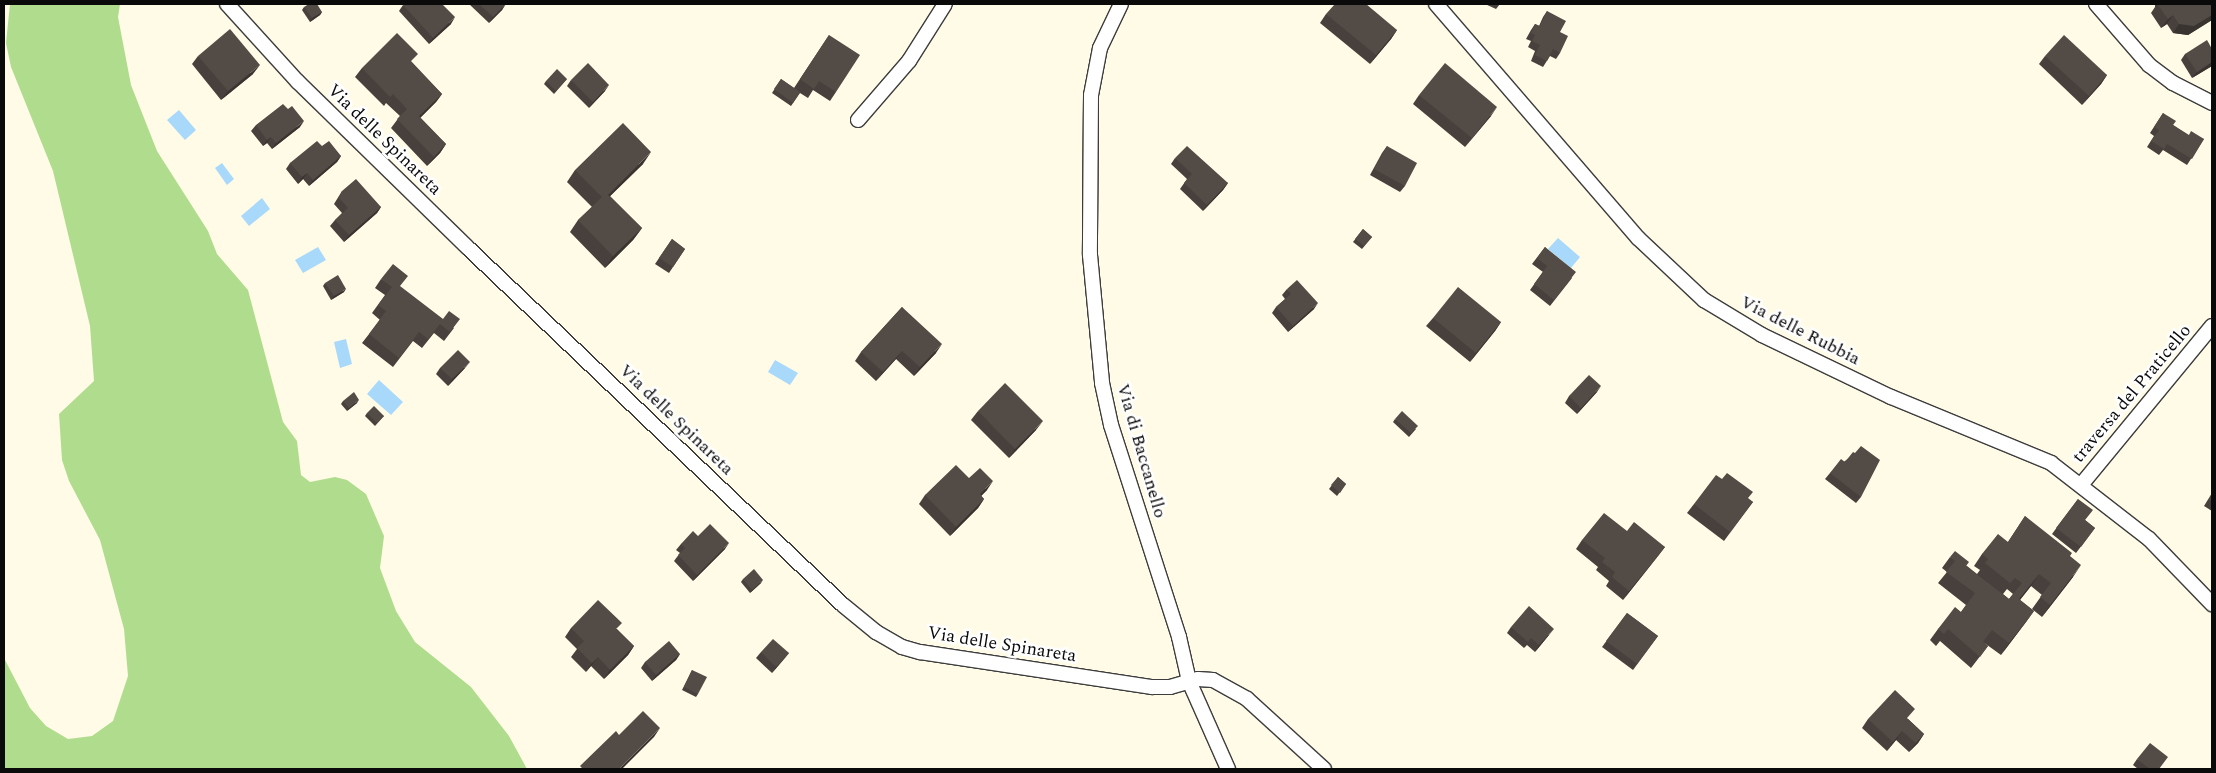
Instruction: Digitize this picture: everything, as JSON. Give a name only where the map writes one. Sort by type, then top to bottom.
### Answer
[{"type":"street","name":"Via delle Spinareta","points":[[227,4],[298,82],[466,247],[847,609],[876,632],[902,647],[920,652],[1152,687],[1170,687],[1189,680]]},
{"type":"street","points":[[858,120],[909,61],[945,4]]},
{"type":"street","name":"Via di Baccanello","points":[[1121,4],[1100,48],[1091,95],[1090,232],[1097,347],[1109,418],[1179,637],[1189,680],[1228,769]]},
{"type":"street","name":"Via delle Rubbia","points":[[1436,4],[1638,238],[1704,300],[1762,335],[1891,397],[2035,455],[2081,485],[2161,550],[2212,604]]},
{"type":"street","points":[[2096,4],[2149,65],[2173,83],[2212,103]]},
{"type":"street","name":"traversa del Praticello","points":[[2081,485],[2212,326]]},
{"type":"street","points":[[1189,680],[1213,680],[1240,694],[1324,769]]},
{"type":"green space","points":[[10,4],[120,4],[118,17],[131,85],[157,151],[208,231],[217,254],[248,290],[283,422],[297,441],[301,475],[310,482],[335,477],[347,480],[366,494],[384,536],[380,568],[396,611],[415,642],[471,687],[509,736],[527,769],[4,769],[4,658],[30,708],[46,726],[68,739],[92,736],[113,721],[128,676],[124,629],[100,540],[69,481],[62,460],[59,414],[94,381],[90,326],[53,171],[11,67],[6,43]]},
{"type":"water","points":[[179,110],[196,130],[185,140],[167,120]]},
{"type":"water","points":[[222,163],[234,179],[227,185],[215,168]]},
{"type":"water","points":[[262,198],[270,209],[249,226],[241,216]]},
{"type":"water","points":[[1558,238],[1580,257],[1571,268],[1548,249]]},
{"type":"water","points":[[318,247],[326,260],[303,273],[295,260]]},
{"type":"water","points":[[346,339],[352,364],[340,368],[334,342]]},
{"type":"water","points":[[775,360],[798,373],[790,385],[768,372]]},
{"type":"water","points":[[379,380],[403,402],[391,415],[367,394]]},
{"type":"building","points":[[309,4],[317,4],[322,12],[312,18],[304,7]]},
{"type":"building","points":[[404,4],[442,4],[455,17],[433,38]]},
{"type":"building","points":[[479,4],[506,4],[493,17]]},
{"type":"building","points":[[1335,4],[1366,4],[1397,30],[1376,55],[1326,14]]},
{"type":"building","points":[[2157,4],[2212,4],[2212,15],[2194,26],[2179,24],[2173,15],[2168,19]]},
{"type":"building","points":[[1547,11],[1566,21],[1560,32],[1568,36],[1560,53],[1553,49],[1547,61],[1535,55],[1540,45],[1532,41],[1535,35],[1531,33],[1535,24],[1540,26]]},
{"type":"building","points":[[230,29],[260,65],[228,91],[198,56]]},
{"type":"building","points":[[397,33],[418,54],[411,61],[442,94],[419,116],[446,144],[434,157],[397,119],[407,109],[393,94],[390,97],[362,68]]},
{"type":"building","points":[[829,35],[860,55],[836,92],[819,81],[814,89],[800,79]]},
{"type":"building","points":[[2064,35],[2107,75],[2089,96],[2045,56]]},
{"type":"building","points":[[2207,40],[2212,49],[2212,62],[2197,72],[2185,54]]},
{"type":"building","points":[[588,63],[609,85],[593,102],[571,80]]},
{"type":"building","points":[[1445,63],[1497,107],[1472,138],[1419,95]]},
{"type":"building","points":[[557,69],[567,79],[556,91],[546,81]]},
{"type":"building","points":[[781,79],[800,92],[793,103],[774,89]]},
{"type":"building","points":[[283,104],[288,109],[292,106],[304,121],[276,143],[271,137],[267,140],[256,125]]},
{"type":"building","points":[[2163,113],[2176,121],[2173,125],[2189,135],[2191,131],[2204,139],[2192,159],[2167,144],[2164,149],[2151,141],[2159,130],[2154,127]]},
{"type":"building","points":[[623,123],[651,152],[608,195],[642,228],[613,256],[578,220],[602,197],[575,170]]},
{"type":"building","points":[[317,141],[322,146],[329,141],[341,156],[313,180],[307,173],[302,177],[290,163]]},
{"type":"building","points":[[1187,146],[1228,183],[1207,205],[1184,183],[1192,174],[1175,158]]},
{"type":"building","points":[[1387,146],[1417,163],[1405,186],[1374,169]]},
{"type":"building","points":[[356,179],[381,207],[349,235],[335,220],[348,208],[339,198],[342,191]]},
{"type":"building","points":[[1363,229],[1372,237],[1364,246],[1355,239]]},
{"type":"building","points":[[672,239],[685,249],[673,267],[659,258]]},
{"type":"building","points":[[1545,247],[1576,272],[1554,300],[1534,284],[1547,266],[1537,258]]},
{"type":"building","points":[[393,264],[408,276],[400,286],[443,319],[449,311],[460,319],[450,332],[440,324],[428,339],[419,332],[399,358],[369,334],[386,311],[378,305],[392,287],[381,279]]},
{"type":"building","points":[[338,275],[346,289],[334,296],[325,283]]},
{"type":"building","points":[[1297,280],[1318,303],[1293,326],[1276,307],[1291,294],[1287,289]]},
{"type":"building","points":[[1458,287],[1501,322],[1476,353],[1433,318]]},
{"type":"building","points":[[902,307],[942,344],[920,367],[902,351],[883,372],[861,352]]},
{"type":"building","points":[[458,350],[470,362],[452,379],[440,368]]},
{"type":"building","points":[[1589,375],[1601,386],[1581,408],[1569,396]]},
{"type":"building","points":[[1005,383],[1043,421],[1015,449],[978,411]]},
{"type":"building","points":[[354,392],[359,400],[349,408],[343,401]]},
{"type":"building","points":[[374,406],[384,416],[377,423],[367,413]]},
{"type":"building","points":[[1402,411],[1418,426],[1411,433],[1395,419]]},
{"type":"building","points":[[1861,446],[1880,460],[1861,497],[1830,473],[1841,459],[1845,462]]},
{"type":"building","points":[[956,465],[969,478],[980,468],[993,481],[980,494],[984,499],[956,527],[925,495]]},
{"type":"building","points":[[1727,473],[1753,492],[1748,498],[1753,502],[1730,532],[1694,504],[1716,475],[1722,479]]},
{"type":"building","points":[[1338,477],[1346,484],[1340,493],[1331,485]]},
{"type":"building","points":[[2078,499],[2093,510],[2085,520],[2095,528],[2081,547],[2056,528]]},
{"type":"building","points":[[1604,513],[1627,531],[1634,522],[1665,547],[1629,591],[1612,577],[1615,572],[1602,562],[1605,558],[1582,540]]},
{"type":"building","points":[[2025,516],[2072,553],[2070,556],[2081,565],[2050,605],[2040,597],[2051,583],[2039,574],[2019,599],[2034,611],[2009,643],[1992,630],[1983,642],[1988,646],[1980,657],[1948,629],[1944,634],[1938,629],[1955,607],[1961,612],[1975,593],[1946,572],[1955,561],[1950,557],[1955,551],[1969,562],[1966,566],[2009,599],[2022,583],[2015,578],[2010,583],[1985,563],[1988,559],[1982,554],[1998,534],[2008,542]]},
{"type":"building","points":[[710,524],[729,543],[697,575],[678,555],[685,548],[681,544],[693,531],[698,536]]},
{"type":"building","points":[[754,569],[763,580],[752,590],[743,579]]},
{"type":"building","points":[[598,600],[622,623],[616,629],[634,646],[610,670],[598,657],[592,663],[577,648],[584,641],[571,628]]},
{"type":"building","points":[[1529,606],[1554,629],[1539,645],[1531,638],[1528,642],[1511,627]]},
{"type":"building","points":[[1627,613],[1658,636],[1637,664],[1606,641]]},
{"type":"building","points":[[773,639],[789,653],[776,667],[761,652]]},
{"type":"building","points":[[669,641],[680,654],[656,675],[645,662]]},
{"type":"building","points":[[692,670],[707,677],[698,694],[684,687]]},
{"type":"building","points":[[1895,690],[1915,709],[1907,718],[1924,734],[1916,743],[1902,731],[1893,742],[1868,719]]},
{"type":"building","points":[[643,711],[660,728],[619,769],[583,769],[580,766],[616,731],[619,735]]},
{"type":"building","points":[[2150,743],[2168,757],[2159,769],[2150,769],[2137,759]]}]
